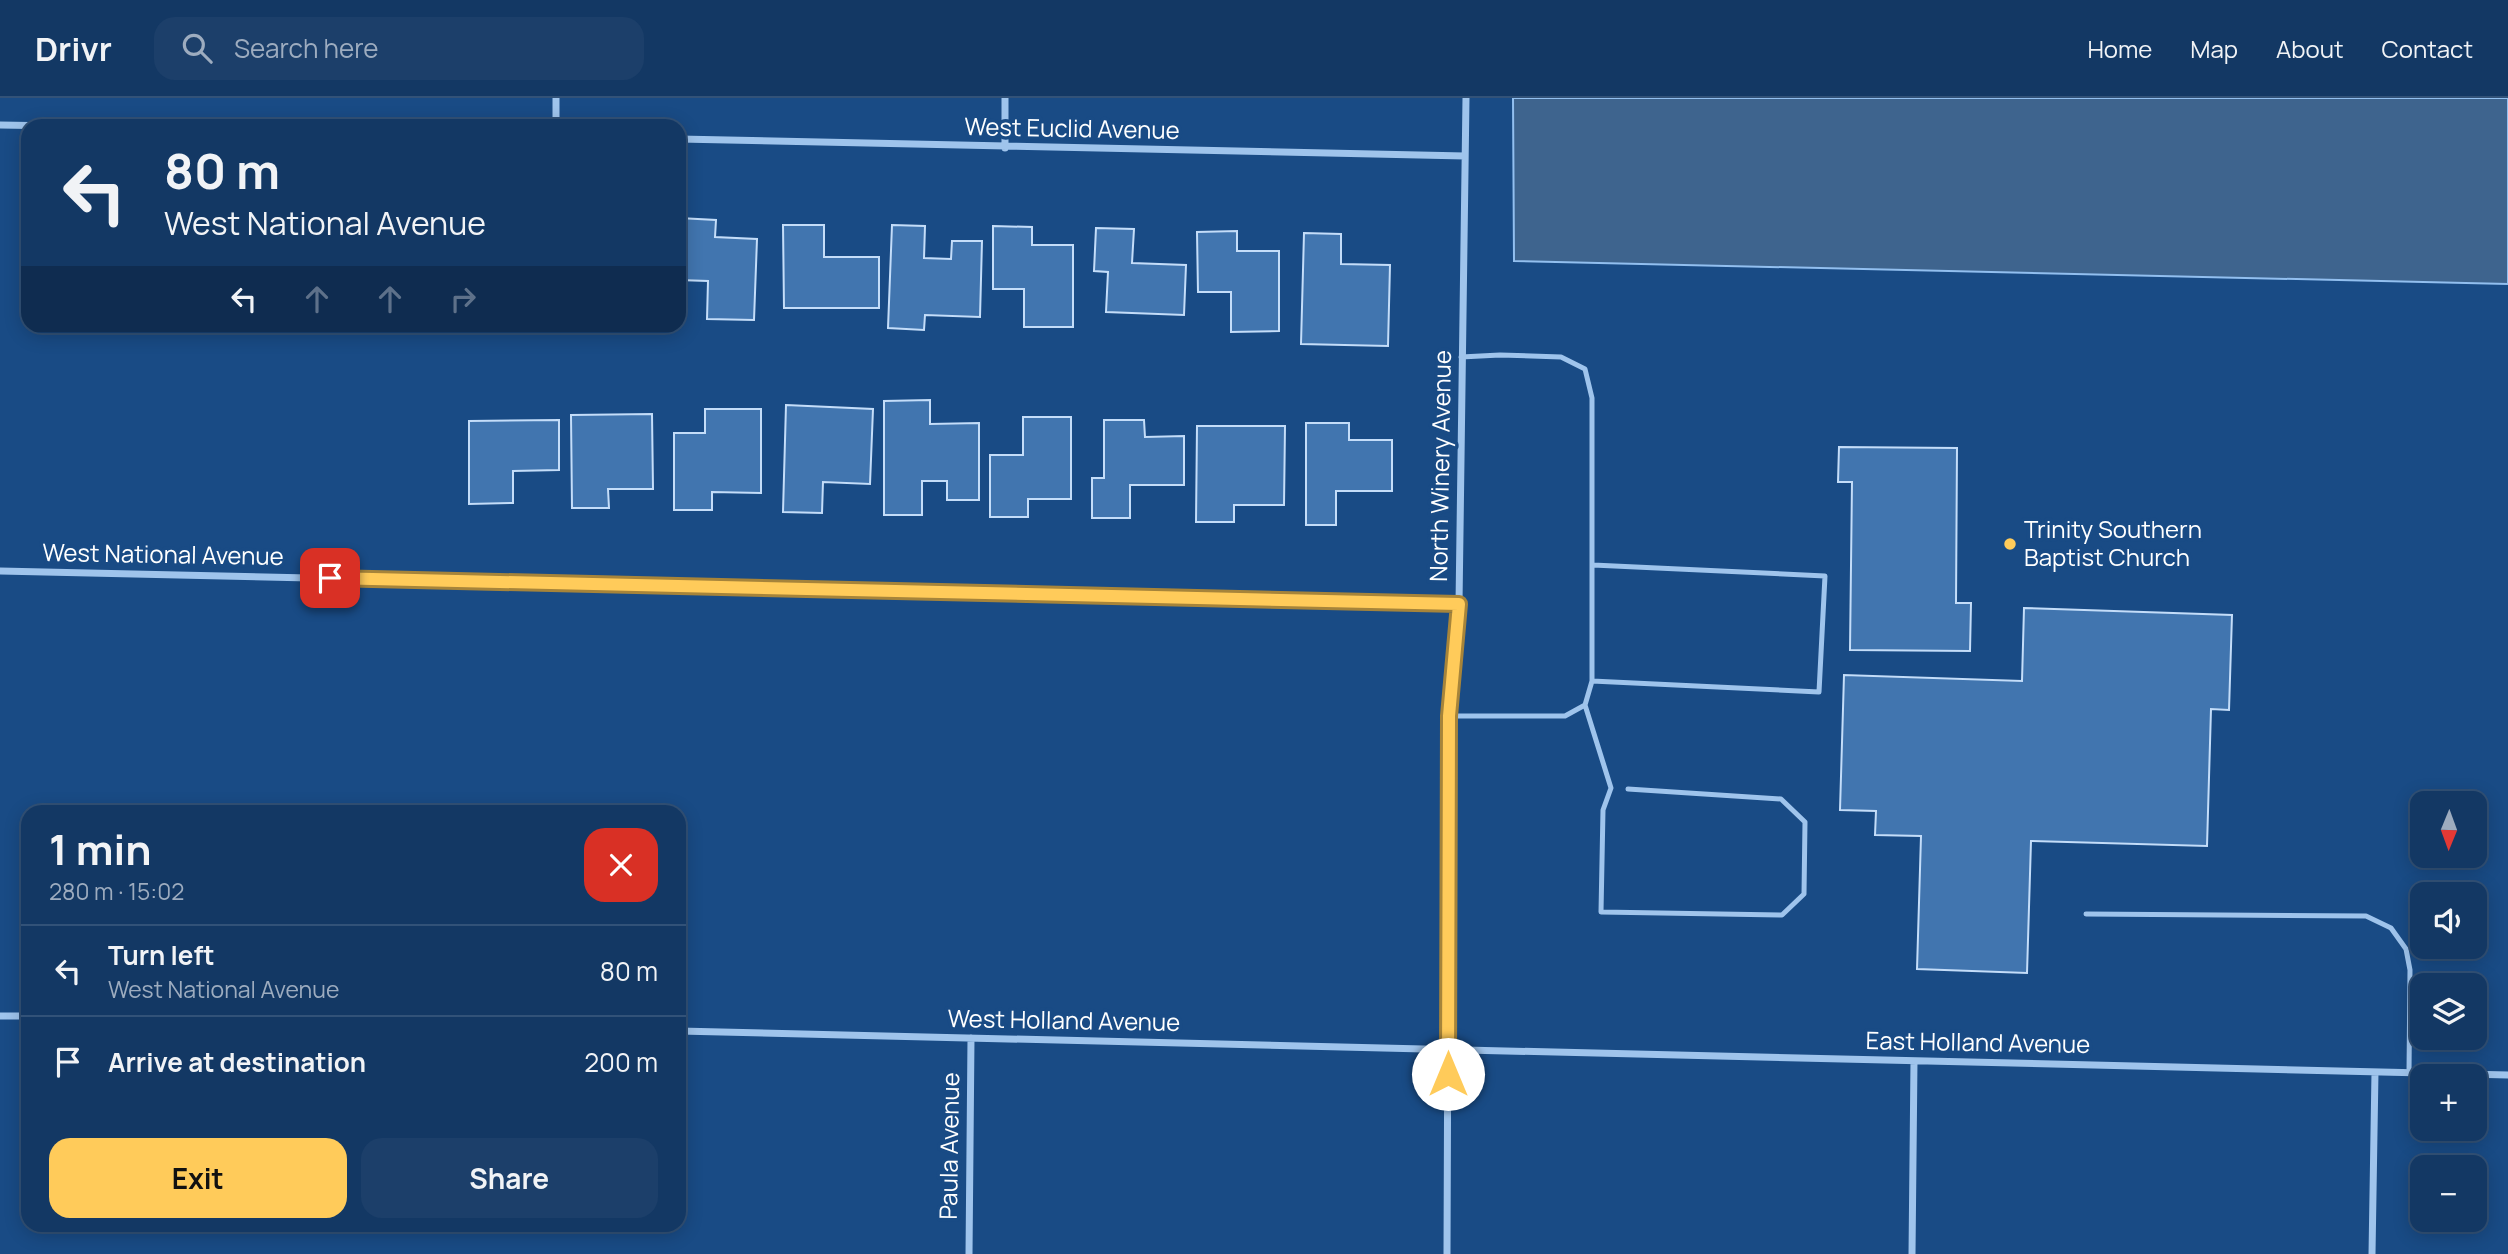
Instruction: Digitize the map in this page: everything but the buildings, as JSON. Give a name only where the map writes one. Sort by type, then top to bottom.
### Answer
[{"type":"street","points":[[556,98],[556,119]]},
{"type":"street","points":[[1005,98],[1005,148]]},
{"type":"street","name":"North Winery Avenue","points":[[1447,1254],[1449,716],[1459,604],[1466,98]]},
{"type":"street","points":[[0,125],[21,125]]},
{"type":"street","name":"West Euclid Avenue","points":[[686,139],[1465,156]]},
{"type":"street","name":"West National Avenue","points":[[0,571],[1459,604]]},
{"type":"street","points":[[0,1016],[21,1016]]},
{"type":"street","name":"West Holland Avenue","points":[[686,1031],[1448,1049]]},
{"type":"street","name":"Paula Avenue","points":[[968,1254],[971,1038]]},
{"type":"street","name":"East Holland Avenue","points":[[1448,1049],[2508,1075]]},
{"type":"street","points":[[1912,1254],[1914,1061]]},
{"type":"street","points":[[2372,1254],[2375,1072]]},
{"type":"lane","points":[[1461,357],[1561,357],[1585,369],[1592,398],[1592,681],[1585,705],[1611,788],[1603,810],[1601,912],[1782,915],[1804,894],[1805,822],[1781,799],[1628,789]]},
{"type":"lane","points":[[1592,565],[1825,576],[1819,692],[1592,681]]},
{"type":"lane","points":[[1449,716],[1565,716],[1585,705]]},
{"type":"lane","points":[[2086,914],[2366,916],[2391,928],[2406,949],[2410,971],[2409,1073]]},
{"type":"water","points":[[1513,98],[2508,98],[2508,284],[1514,261]]},
{"type":"place","name":"Trinity Southern Baptist Church","points":[[2010,544]]},
{"type":"route","points":[[330,578],[1459,604],[1449,716],[1448,1074]]}]
